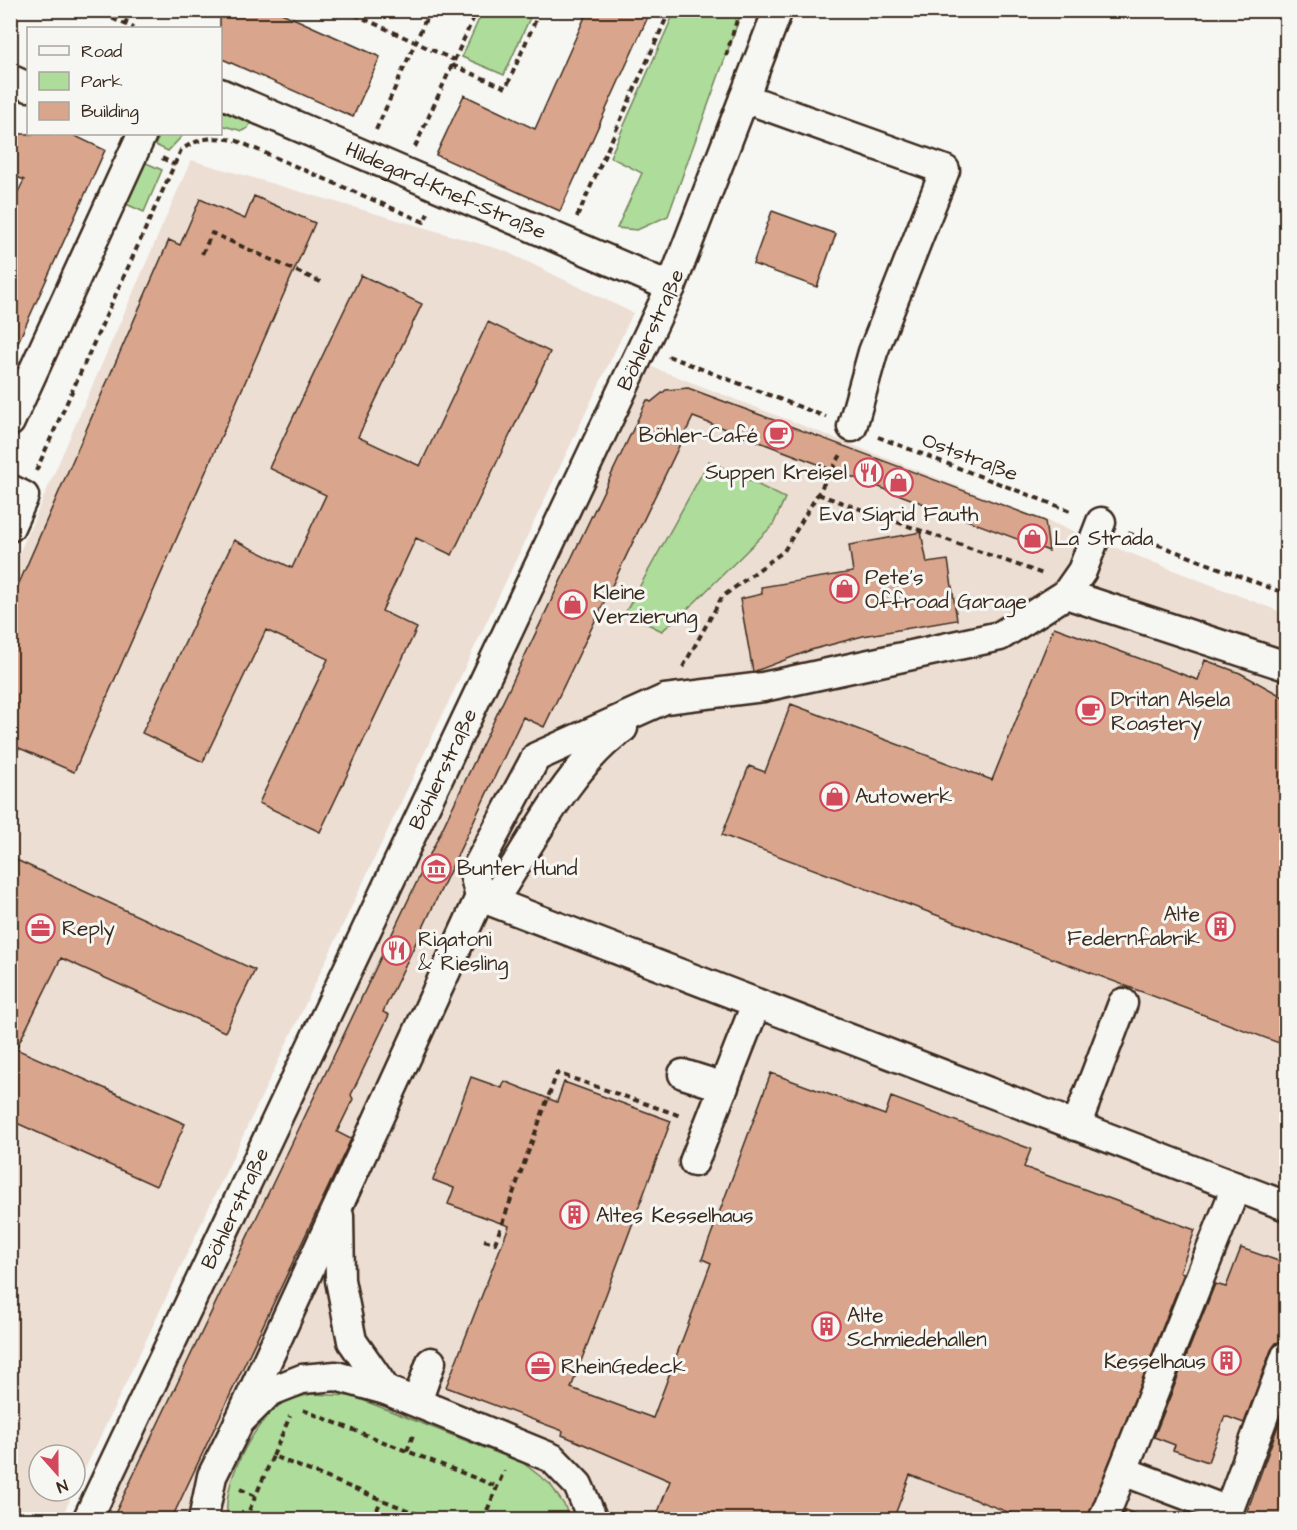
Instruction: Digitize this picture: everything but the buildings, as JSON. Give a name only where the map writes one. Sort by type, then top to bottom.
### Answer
[{"type":"street","name":"Böhlerstraße","points":[[87,1520],[671,287],[778,10]]},
{"type":"street","name":"Hildegard-Knef-Straße","points":[[222,94],[671,287]]},
{"type":"street","points":[[744,98],[945,170],[873,352],[852,427]]},
{"type":"street","points":[[10,422],[139,135]]},
{"type":"street","points":[[10,527],[17,493]]},
{"type":"street","points":[[1101,522],[1082,571],[1066,594],[1000,636],[763,687],[665,699],[536,756],[474,873],[486,899],[1287,1206]]},
{"type":"street","points":[[1066,594],[1287,666]]},
{"type":"street","points":[[203,1520],[212,1476],[340,1202],[486,899],[576,775],[604,741],[665,699]]},
{"type":"street","points":[[1076,1126],[1123,1003]]},
{"type":"street","points":[[694,1162],[756,1004]]},
{"type":"street","points":[[683,1074],[723,1087]]},
{"type":"street","points":[[1103,1520],[1236,1187]]},
{"type":"street","points":[[340,1202],[337,1239],[340,1280],[352,1341],[386,1390]]},
{"type":"street","points":[[1123,1471],[1227,1515],[1287,1356]]},
{"type":"street","points":[[417,1402],[432,1362]]},
{"type":"street","points":[[239,1422],[270,1392],[302,1379],[336,1376],[386,1390],[552,1458],[578,1485],[593,1520]]},
{"type":"path","points":[[93,10],[131,27]]},
{"type":"path","points":[[125,25],[130,10]]},
{"type":"path","points":[[345,10],[416,42],[506,88],[540,10]]},
{"type":"path","points":[[364,155],[430,10]]},
{"type":"path","points":[[404,172],[477,10]]},
{"type":"path","points":[[566,242],[670,10]]},
{"type":"path","points":[[17,493],[181,150],[196,139],[213,137],[235,140],[424,222],[440,188]]},
{"type":"path","points":[[202,254],[212,233],[323,283]]},
{"type":"path","name":"Oststraße","points":[[643,347],[1287,594]]},
{"type":"path","points":[[665,699],[722,597],[784,551],[845,446],[852,427]]},
{"type":"path","points":[[818,494],[1042,573],[1066,594]]},
{"type":"path","points":[[484,1240],[495,1243],[557,1073],[708,1126]]},
{"type":"path","points":[[245,1520],[294,1406],[498,1487]]},
{"type":"path","points":[[483,1520],[516,1443]]},
{"type":"path","points":[[273,1456],[432,1520]]},
{"type":"path","points":[[373,1520],[381,1500]]},
{"type":"shaded area","points":[[191,160],[505,251],[633,313],[87,1465],[87,1443],[27,1443],[27,1503],[68,1503],[61,1519],[11,1520],[11,572]]},
{"type":"shaded area","points":[[647,365],[1286,614],[1286,1519],[97,1520]]},
{"type":"green space","points":[[483,10],[533,11],[504,75],[462,57]]},
{"type":"green space","points":[[675,11],[742,11],[668,216],[637,230],[617,228],[642,173],[610,157]]},
{"type":"green space","points":[[222,105],[253,116],[248,128],[242,131],[222,125]]},
{"type":"green space","points":[[160,135],[183,135],[168,151],[155,145]]},
{"type":"green space","points":[[144,162],[162,170],[144,212],[126,204]]},
{"type":"green space","points":[[709,461],[785,498],[773,525],[694,603],[662,631],[625,613]]},
{"type":"green space","points":[[311,1394],[352,1396],[523,1463],[550,1484],[565,1506],[569,1519],[228,1519],[229,1490],[234,1474],[259,1426],[280,1405]]},
{"type":"place","name":"Böhler-Café","points":[[779,435]]},
{"type":"place","name":"Suppen Kreisel","points":[[868,472]]},
{"type":"place","name":"Eva Sigrid Fauth","points":[[899,483]]},
{"type":"place","name":"La Strada","points":[[1033,538]]},
{"type":"place","name":"Pete's Offroad Garage","points":[[844,589]]},
{"type":"place","name":"Kleine Verzierung","points":[[572,604]]},
{"type":"place","name":"Dritan Alsela Roastery","points":[[1090,711]]},
{"type":"place","name":"Autowerk","points":[[834,796]]},
{"type":"place","name":"Bunter Hund","points":[[436,868]]},
{"type":"place","name":"Alte Federnfabrik","points":[[1221,926]]},
{"type":"place","name":"Reply","points":[[41,928]]},
{"type":"place","name":"Rigatoni & Riesling","points":[[397,951]]},
{"type":"place","name":"Altes Kesselhaus","points":[[575,1215]]},
{"type":"place","name":"Alte Schmiedehallen","points":[[826,1327]]},
{"type":"place","name":"Kesselhaus","points":[[1227,1361]]},
{"type":"place","name":"RheinGedeck","points":[[540,1366]]}]
